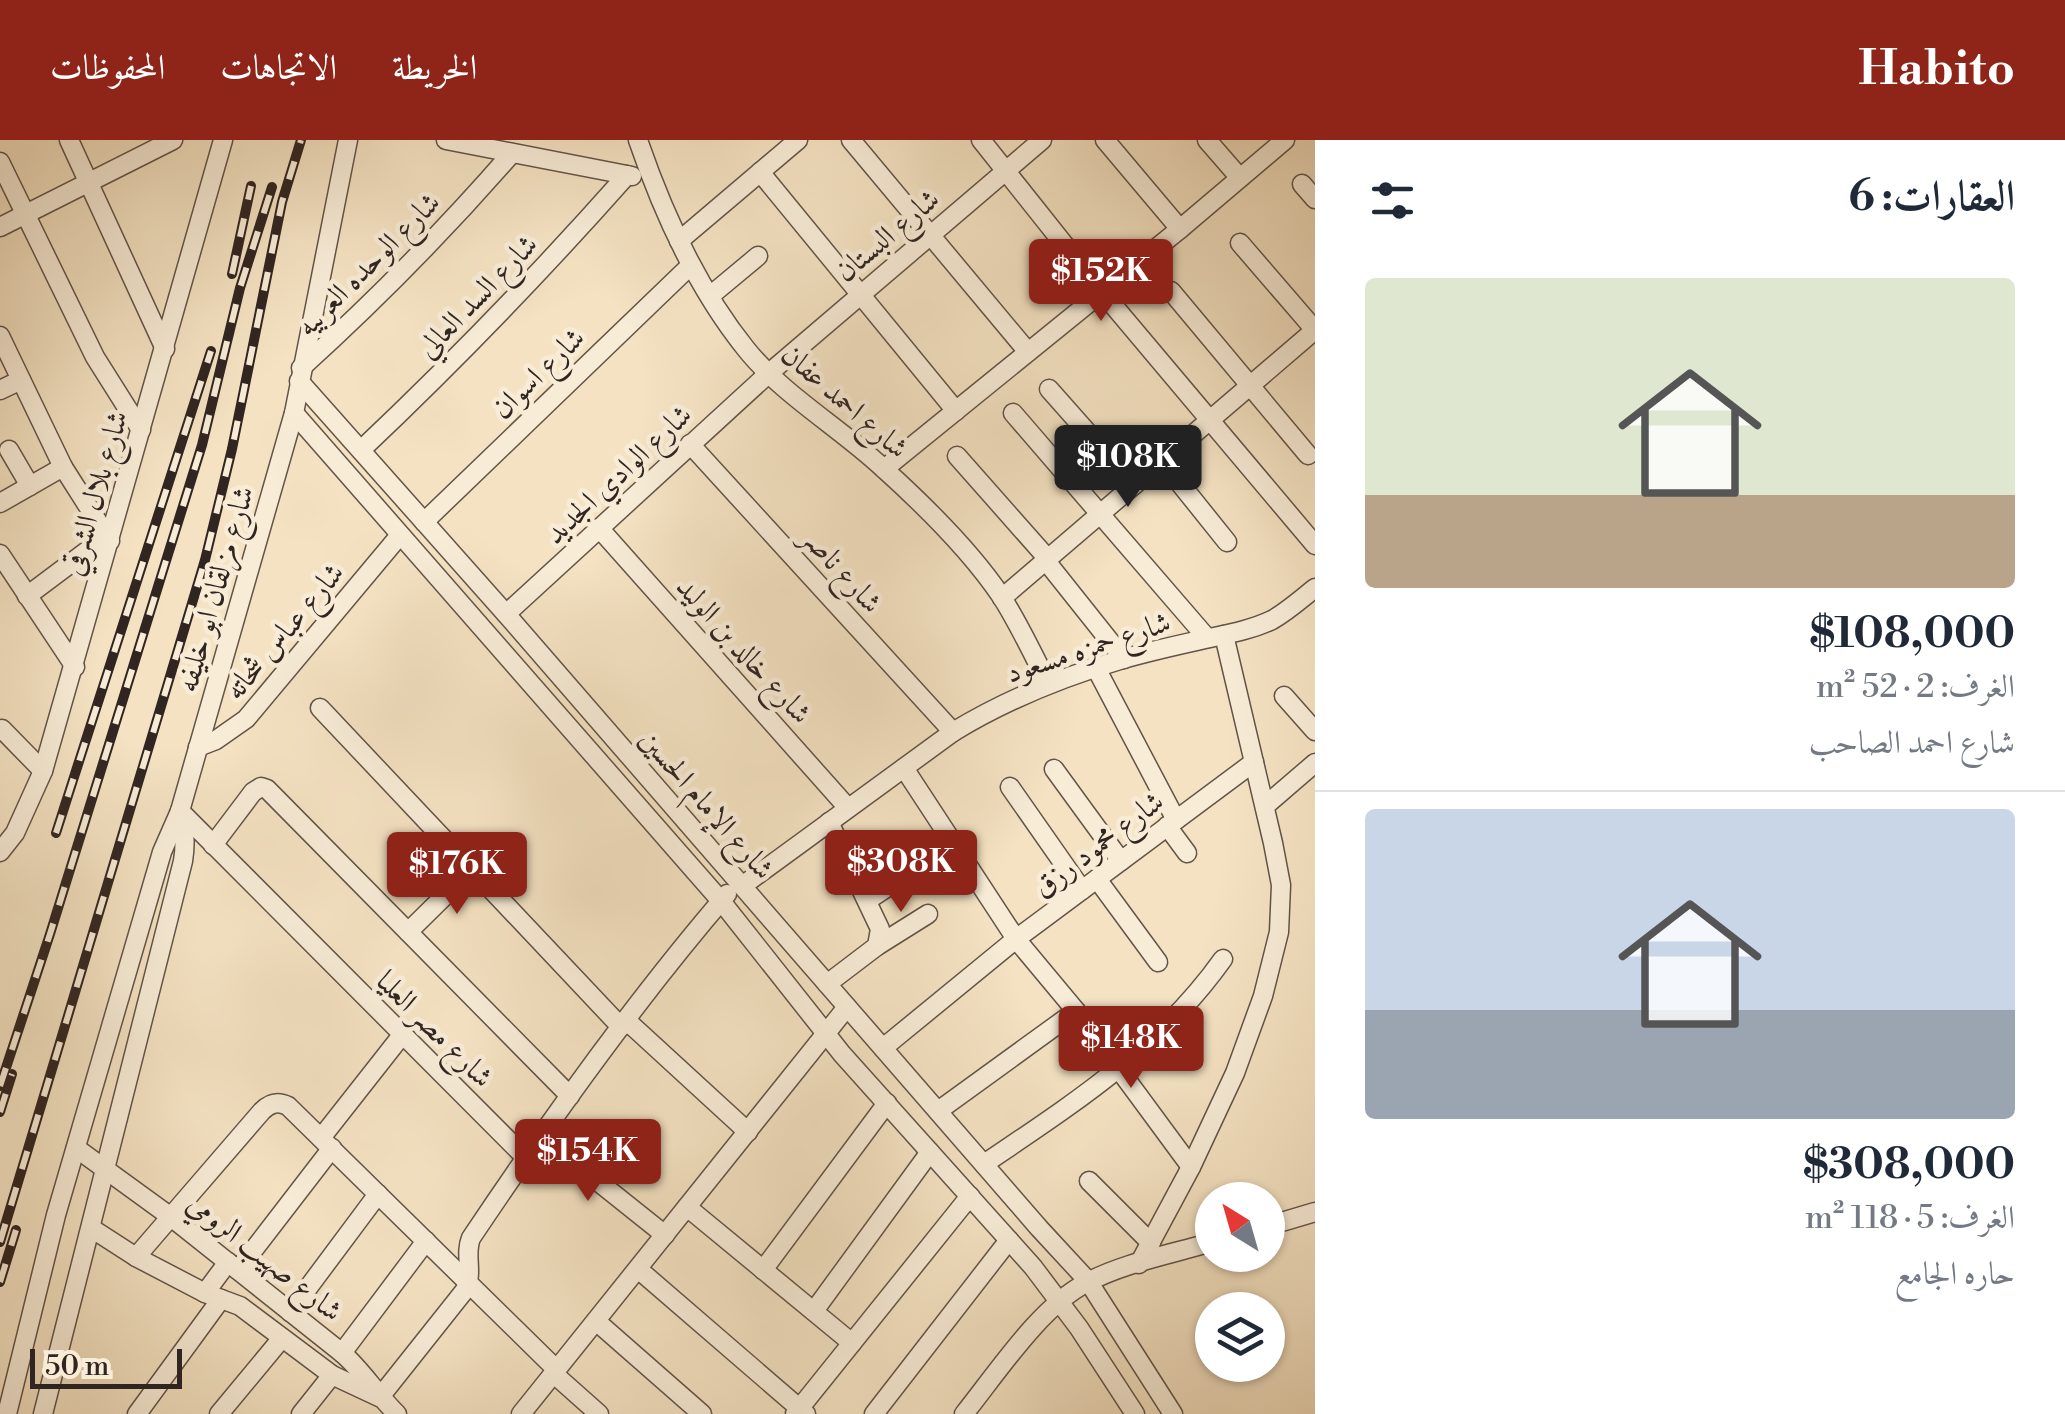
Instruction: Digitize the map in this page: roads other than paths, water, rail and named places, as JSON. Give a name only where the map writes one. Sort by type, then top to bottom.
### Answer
[{"type":"street","points":[[69,140],[165,349]]},
{"type":"street","points":[[0,227],[153,144],[173,140]]},
{"type":"street","name":"شارع بلال الشرقي","points":[[0,852],[15,833],[43,771],[223,140]]},
{"type":"street","name":"شارع مزلقان ابو خليفه","points":[[76,1148],[162,852],[180,811],[294,413],[348,140]]},
{"type":"street","points":[[446,140],[626,176],[650,175]]},
{"type":"street","points":[[679,242],[798,140]]},
{"type":"street","points":[[852,140],[1028,352]]},
{"type":"street","points":[[980,140],[1315,545]]},
{"type":"street","name":"شارع البستان","points":[[768,374],[1042,140]]},
{"type":"street","points":[[1105,140],[1180,229]]},
{"type":"street","points":[[1207,140],[1240,178]]},
{"type":"street","points":[[884,469],[1285,140]]},
{"type":"street","name":"شارع احمد عفان","points":[[641,141],[650,175],[679,242],[746,349],[768,374],[884,469],[958,543],[1002,598],[1048,684]]},
{"type":"street","name":"شارع الوحده العربيه","points":[[300,375],[462,212],[512,153]]},
{"type":"street","points":[[0,162],[95,357],[141,430]]},
{"type":"street","points":[[760,172],[956,411]]},
{"type":"street","name":"شارع السد العالي","points":[[361,450],[494,320],[626,176]]},
{"type":"street","points":[[1002,598],[1315,330],[1240,243]]},
{"type":"street","points":[[710,296],[758,256]]},
{"type":"street","name":"شارع اسوان","points":[[424,522],[691,264]]},
{"type":"street","points":[[1171,291],[1308,455]]},
{"type":"street","points":[[0,336],[63,467],[109,539],[27,596]]},
{"type":"street","name":"شارع الوادي الجديد","points":[[506,614],[768,374]]},
{"type":"street","name":"شارع الإمام الحسين","points":[[300,375],[361,450],[1088,1281],[1173,1414]]},
{"type":"street","points":[[0,390],[21,380]]},
{"type":"street","points":[[1048,389],[1134,486]]},
{"type":"street","name":"شارع الإمام الحسين","points":[[294,413],[721,901],[826,1035],[1009,1240],[1059,1300],[1135,1414]]},
{"type":"street","points":[[1012,413],[1100,515],[1216,637],[1254,762],[1281,885],[1279,932],[1264,996],[1235,1073],[1139,1264]]},
{"type":"street","name":"شارع ناصر","points":[[690,444],[954,732]]},
{"type":"street","points":[[10,450],[30,486]]},
{"type":"street","points":[[957,456],[1047,560],[1124,659]]},
{"type":"street","points":[[1162,461],[1227,542]]},
{"type":"street","points":[[0,503],[63,467]]},
{"type":"street","name":"شارع خالد بن الوليد","points":[[599,528],[848,808]]},
{"type":"street","name":"شارع عباس شحاته","points":[[198,747],[232,731],[246,719],[400,535]]},
{"type":"street","points":[[0,554],[6,577],[27,596],[74,667]]},
{"type":"street","name":"شارع حمزه مسعود","points":[[469,1283],[471,1238],[525,1157],[624,1024],[721,901],[740,884],[984,714],[1048,684],[1124,659],[1249,629],[1293,606],[1315,588]]},
{"type":"street","points":[[1096,668],[1187,853]]},
{"type":"street","points":[[1284,696],[1315,732]]},
{"type":"street","points":[[320,708],[624,1024],[748,1132]]},
{"type":"street","points":[[2,729],[43,771]]},
{"type":"street","name":"شارع محمود رزق","points":[[883,1048],[1016,939],[1254,762]]},
{"type":"street","points":[[1265,806],[1315,764]]},
{"type":"street","points":[[904,768],[1016,939],[1076,1011],[1191,1167]]},
{"type":"street","points":[[1054,769],[1120,861]]},
{"type":"street","points":[[1010,787],[1158,962]]},
{"type":"street","points":[[213,845],[256,788],[267,790],[570,1096]]},
{"type":"street","name":"شارع مزلقان ابو خليفه","points":[[106,1171],[183,861],[186,844],[180,811]]},
{"type":"street","name":"شارع مصر العليا","points":[[180,811],[525,1157]]},
{"type":"street","points":[[828,822],[880,930],[877,946]]},
{"type":"street","points":[[887,843],[908,873]]},
{"type":"street","points":[[868,900],[953,844]]},
{"type":"street","points":[[408,932],[473,868]]},
{"type":"street","points":[[827,984],[928,914]]},
{"type":"street","points":[[984,1164],[1118,1070],[1174,1018],[1222,959]]},
{"type":"street","points":[[521,1414],[847,1007]]},
{"type":"street","points":[[938,1111],[1076,1011]]},
{"type":"street","points":[[137,1414],[233,1266],[402,1035]]},
{"type":"street","points":[[136,1258],[271,1104],[282,1103],[599,1414]]},
{"type":"street","points":[[763,1270],[887,1103]]},
{"type":"street","points":[[541,1136],[666,1235]]},
{"type":"street","points":[[7,1414],[76,1148]]},
{"type":"street","name":"شارع صهيب الرومي","points":[[76,1148],[171,1217],[342,1353],[397,1414]]},
{"type":"street","points":[[814,1312],[930,1152]]},
{"type":"street","points":[[42,1414],[106,1171]]},
{"type":"street","points":[[1089,1181],[1151,1243]]},
{"type":"street","points":[[290,1312],[378,1194]]},
{"type":"street","points":[[638,1269],[800,1412],[970,1196]]},
{"type":"street","points":[[687,1207],[852,1343]]},
{"type":"street","points":[[1285,1221],[1315,1212]]},
{"type":"street","name":"شارع صهيب الرومي","points":[[91,1228],[136,1258],[240,1306],[332,1375],[380,1397]]},
{"type":"street","points":[[874,1414],[1009,1240]]},
{"type":"street","points":[[342,1353],[426,1241]]},
{"type":"street","points":[[964,1414],[1040,1318],[1059,1300],[1088,1281],[1195,1247]]},
{"type":"street","points":[[380,1397],[469,1283]]},
{"type":"street","points":[[596,1322],[702,1414]]},
{"type":"street","points":[[219,1414],[282,1338]]},
{"type":"street","points":[[301,1414],[332,1375]]},
{"type":"railway","points":[[0,1242],[205,560],[232,449],[282,202],[301,140]]},
{"type":"railway","points":[[232,274],[251,186]]},
{"type":"railway","points":[[0,1086],[202,445],[240,288],[272,187]]},
{"type":"railway","points":[[56,833],[211,351]]},
{"type":"railway","points":[[0,1112],[12,1074]]},
{"type":"railway","points":[[0,1282],[16,1230]]}]
